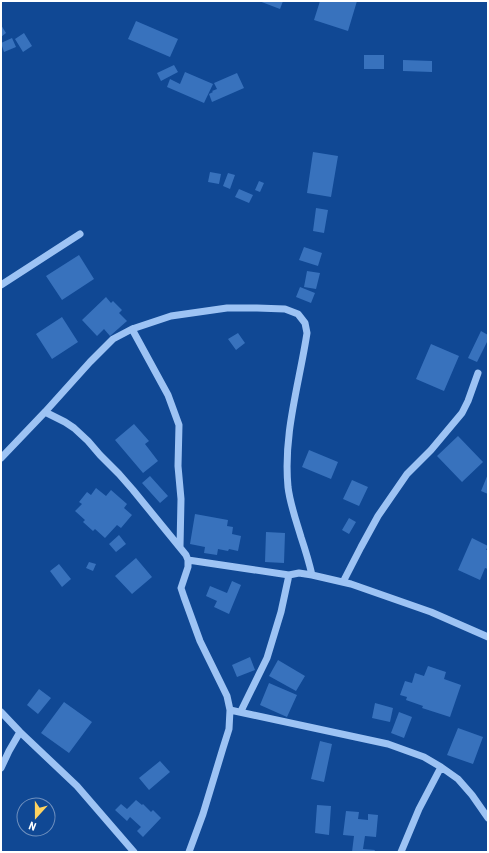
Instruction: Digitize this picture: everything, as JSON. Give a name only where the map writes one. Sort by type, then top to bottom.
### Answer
[{"type":"street","points":[[1,285],[80,234]]},
{"type":"street","points":[[1,458],[113,339],[132,329],[171,316],[227,308],[285,309],[298,314],[305,323],[307,334],[292,409],[286,464],[291,505],[312,575]]},
{"type":"street","points":[[132,329],[168,395],[179,425],[178,466],[181,499],[180,547]]},
{"type":"street","points":[[343,582],[378,516],[407,474],[462,413],[478,373]]},
{"type":"street","points":[[45,412],[74,428],[88,441],[133,490],[180,547],[188,560],[188,567],[181,588],[200,641],[227,696],[230,710],[229,730],[203,814],[189,852]]},
{"type":"street","points":[[188,560],[289,575],[299,573],[343,582],[431,612],[488,637]]},
{"type":"street","points":[[242,711],[266,658],[281,612],[289,575]]},
{"type":"street","points":[[230,710],[242,711],[388,744],[424,757],[458,779],[472,795],[488,818]]},
{"type":"street","points":[[1,712],[77,786],[134,852]]},
{"type":"street","points":[[1,768],[20,732]]},
{"type":"street","points":[[402,852],[419,809],[441,767]]},
{"type":"building","points":[[259,1],[283,1],[280,9]]},
{"type":"building","points":[[320,1],[357,1],[348,31],[314,20]]},
{"type":"building","points":[[136,21],[178,39],[170,57],[128,39]]},
{"type":"building","points":[[1,25],[6,33],[1,37]]},
{"type":"building","points":[[24,33],[32,46],[23,52],[15,39]]},
{"type":"building","points":[[12,38],[16,47],[4,52],[1,43]]},
{"type":"building","points":[[364,55],[384,55],[384,69],[364,69]]},
{"type":"building","points":[[403,60],[432,61],[432,72],[403,71]]},
{"type":"building","points":[[174,65],[178,72],[161,81],[157,73]]},
{"type":"building","points":[[185,72],[213,84],[204,103],[167,87],[170,79],[180,84]]},
{"type":"building","points":[[237,73],[244,88],[212,102],[209,94],[217,89],[214,83]]},
{"type":"building","points":[[313,152],[338,156],[331,197],[307,193]]},
{"type":"building","points":[[210,172],[221,174],[219,184],[208,182]]},
{"type":"building","points":[[228,173],[235,175],[230,189],[223,186]]},
{"type":"building","points":[[259,181],[264,183],[260,192],[255,190]]},
{"type":"building","points":[[239,189],[253,195],[249,203],[235,197]]},
{"type":"building","points":[[316,208],[328,210],[324,233],[313,231]]},
{"type":"building","points":[[304,247],[322,253],[318,266],[299,260]]},
{"type":"building","points":[[79,255],[94,279],[62,300],[46,276]]},
{"type":"building","points":[[307,271],[320,273],[316,289],[304,287]]},
{"type":"building","points":[[300,287],[315,293],[311,303],[296,297]]},
{"type":"building","points":[[106,297],[111,303],[113,301],[122,310],[119,313],[127,321],[110,336],[104,329],[97,336],[82,320]]},
{"type":"building","points":[[62,317],[78,342],[52,359],[36,334]]},
{"type":"building","points":[[481,331],[488,335],[488,340],[477,362],[468,358]]},
{"type":"building","points":[[238,333],[245,343],[236,350],[228,339]]},
{"type":"building","points":[[431,344],[459,356],[444,391],[416,379]]},
{"type":"building","points":[[134,424],[149,441],[145,444],[158,461],[143,473],[115,440]]},
{"type":"building","points":[[458,436],[483,462],[462,482],[437,456]]},
{"type":"building","points":[[309,450],[338,462],[331,479],[302,467]]},
{"type":"building","points":[[488,474],[488,494],[481,491]]},
{"type":"building","points":[[150,476],[168,496],[160,503],[142,483]]},
{"type":"building","points":[[352,480],[368,487],[359,506],[343,499]]},
{"type":"building","points":[[96,488],[106,496],[111,490],[127,504],[124,508],[132,515],[121,528],[117,525],[105,538],[95,529],[93,531],[83,522],[85,520],[75,511],[82,504],[79,502],[87,492],[91,495]]},
{"type":"building","points":[[195,514],[228,520],[227,526],[233,527],[232,534],[241,536],[238,551],[218,549],[217,555],[204,553],[205,547],[190,544]]},
{"type":"building","points":[[349,518],[356,522],[349,534],[342,530]]},
{"type":"building","points":[[266,532],[285,533],[284,563],[265,562]]},
{"type":"building","points":[[119,535],[126,544],[116,552],[109,544]]},
{"type":"building","points":[[472,538],[488,546],[486,550],[488,550],[488,569],[485,568],[480,580],[458,570]]},
{"type":"building","points":[[136,558],[152,577],[132,594],[115,576]]},
{"type":"building","points":[[89,562],[96,564],[93,571],[86,568]]},
{"type":"building","points":[[59,564],[71,579],[62,587],[50,571]]},
{"type":"building","points":[[232,581],[241,585],[229,614],[214,607],[217,601],[206,596],[210,586],[227,593]]},
{"type":"building","points":[[250,657],[255,670],[237,677],[232,665]]},
{"type":"building","points":[[278,660],[305,676],[296,691],[269,676]]},
{"type":"building","points":[[428,666],[446,672],[444,679],[461,685],[450,717],[422,708],[423,706],[406,700],[407,697],[400,695],[405,681],[412,683],[415,673],[424,676]]},
{"type":"building","points":[[269,683],[297,695],[287,717],[260,705]]},
{"type":"building","points":[[39,689],[51,698],[38,714],[27,705]]},
{"type":"building","points":[[64,702],[92,722],[69,753],[41,733]]},
{"type":"building","points":[[375,703],[393,708],[390,722],[372,718]]},
{"type":"building","points":[[399,712],[412,717],[404,738],[391,733]]},
{"type":"building","points":[[458,728],[483,737],[473,764],[447,755]]},
{"type":"building","points":[[320,741],[332,744],[324,782],[311,779]]},
{"type":"building","points":[[160,761],[170,772],[149,790],[139,778]]},
{"type":"building","points":[[136,800],[142,805],[143,804],[151,812],[153,810],[161,818],[143,837],[137,831],[141,827],[130,817],[127,821],[115,810],[121,804],[127,809]]},
{"type":"building","points":[[317,805],[331,806],[329,835],[315,833]]},
{"type":"building","points":[[346,811],[359,812],[358,819],[368,820],[368,814],[378,815],[376,837],[365,836],[363,849],[375,850],[374,852],[352,852],[354,836],[343,835]]}]
